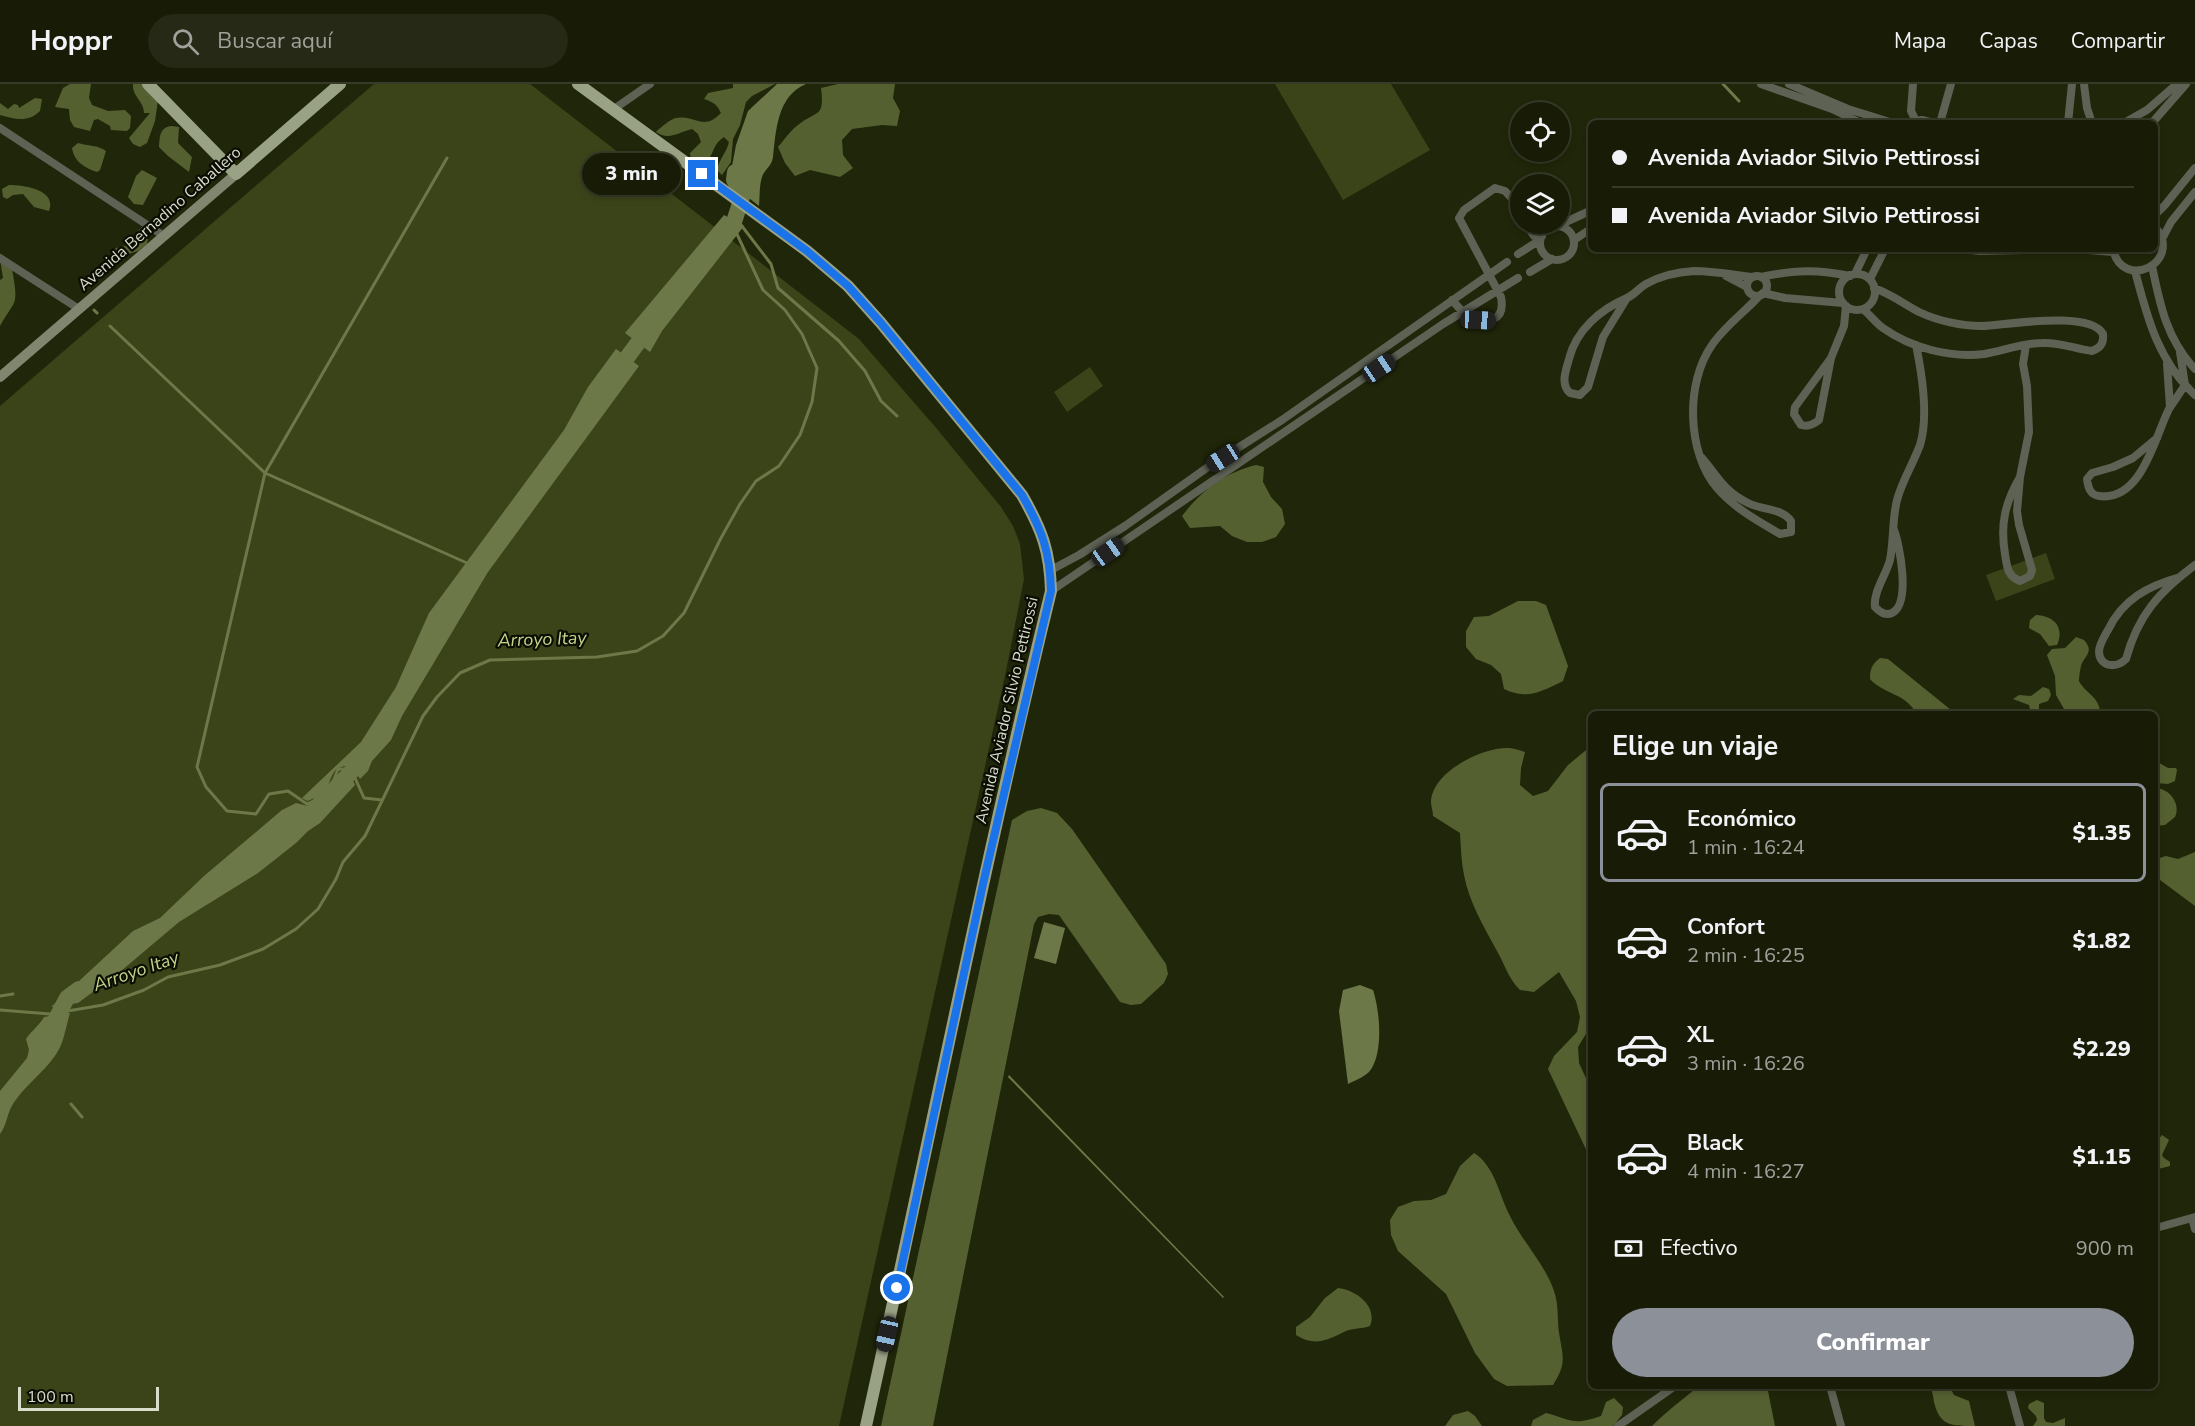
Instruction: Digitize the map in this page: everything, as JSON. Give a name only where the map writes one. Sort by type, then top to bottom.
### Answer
[{"type":"main road","points":[[148,84],[236,174]]},
{"type":"main road","name":"Avenida Bernadino Caballero","points":[[236,174],[340,84]]},
{"type":"main road","name":"Avenida Aviador Silvio Pettirossi","points":[[578,84],[807,251],[848,286],[1022,495],[1039,524],[1047,550],[1051,570],[1051,591],[983,884],[866,1426]]},
{"type":"street","points":[[614,109],[650,84]]},
{"type":"street","points":[[1761,84],[1832,109],[1855,120]]},
{"type":"street","points":[[1913,84],[1911,111],[1913,120]]},
{"type":"street","points":[[1941,120],[1951,84]]},
{"type":"street","points":[[2068,120],[2072,84]]},
{"type":"street","points":[[2084,84],[2091,120]]},
{"type":"street","points":[[2129,120],[2147,110],[2177,84]]},
{"type":"street","points":[[2155,120],[2186,84]]},
{"type":"street","points":[[1792,85],[1884,120]]},
{"type":"street","points":[[0,129],[164,236]]},
{"type":"street","points":[[2158,212],[2195,168]]},
{"type":"street","name":"Avenida Bernadino Caballero","points":[[0,377],[236,174]]},
{"type":"street","points":[[1452,300],[1468,318],[1492,321],[1503,308],[1498,290],[1460,224],[1460,214],[1495,188],[1506,191],[1510,196]]},
{"type":"street","points":[[2162,239],[2195,192]]},
{"type":"street","points":[[1570,219],[1588,212]]},
{"type":"street","points":[[1530,272],[1552,259],[1566,257],[1572,249],[1574,240],[1570,231]]},
{"type":"street","points":[[1574,240],[1588,231]]},
{"type":"street","points":[[2114,252],[2119,263],[2135,271],[2152,266],[2162,252],[2162,239],[2158,232]]},
{"type":"street","points":[[1533,234],[1541,238]]},
{"type":"street","points":[[1518,254],[1544,234]]},
{"type":"street","points":[[1541,238],[1542,250],[1552,259]]},
{"type":"street","points":[[1831,358],[1795,407],[1794,414],[1801,425],[1807,426],[1819,420],[1831,358],[1844,326],[1844,304],[1839,296],[1840,286],[1853,275],[1865,252]]},
{"type":"street","points":[[1869,279],[1883,252]]},
{"type":"street","points":[[0,258],[79,309]]},
{"type":"street","points":[[1051,570],[1125,526],[1507,262]]},
{"type":"street","points":[[2152,266],[2159,301],[2180,352],[2185,385],[2170,407],[2157,438],[2144,468],[2129,487],[2110,495],[2099,496],[2092,493],[2087,479],[2092,473],[2123,464],[2157,438]]},
{"type":"street","points":[[1628,298],[1609,324],[1603,337],[1588,387],[1580,395],[1570,393],[1566,389],[1564,378],[1575,340],[1584,329],[1607,309],[1628,298],[1645,285],[1669,274],[1694,271],[1757,277],[1802,270],[1865,276],[1874,288],[1874,298],[1844,326]]},
{"type":"street","points":[[2135,271],[2154,338],[2167,362],[2195,395]]},
{"type":"street","points":[[1722,274],[1748,290],[1762,294],[1844,304],[1861,309],[1883,328],[1916,345],[1952,354],[1981,354],[2053,342],[2091,351],[2102,345],[2101,330],[2096,326],[2076,322],[2028,320],[1981,326],[1942,321],[1874,288]]},
{"type":"street","points":[[1746,310],[1748,282],[1757,277]]},
{"type":"street","points":[[1701,457],[1729,491],[1748,503],[1784,513],[1791,521],[1791,532],[1780,534],[1736,506],[1717,488],[1702,465],[1694,428],[1695,387],[1701,366],[1712,345],[1762,294],[1766,282],[1757,277]]},
{"type":"street","points":[[1051,591],[1462,313],[1518,278]]},
{"type":"street","points":[[1894,530],[1901,559],[1901,593],[1897,609],[1891,614],[1885,614],[1875,607],[1874,600],[1886,574],[1900,488],[1916,456],[1923,428],[1924,411],[1916,345]]},
{"type":"street","points":[[2019,477],[2004,516],[2002,529],[2008,572],[2019,581],[2030,576],[2032,570],[2017,511],[2019,477],[2029,432],[2027,386],[2023,363],[2026,345]]},
{"type":"street","points":[[2010,349],[2023,363]]},
{"type":"street","points":[[1920,366],[1932,350]]},
{"type":"street","points":[[2180,352],[2195,369]]},
{"type":"street","points":[[2167,362],[2170,407]]},
{"type":"street","points":[[1319,394],[1327,404]]},
{"type":"street","points":[[2180,577],[2140,592],[2119,611],[2100,646],[2099,655],[2102,661],[2116,666],[2126,659],[2131,640],[2148,608],[2195,565]]},
{"type":"street","points":[[2158,1227],[2194,1218],[2195,1228]]},
{"type":"street","points":[[1618,1426],[1671,1389]]},
{"type":"street","points":[[1831,1389],[1840,1426]]},
{"type":"street","points":[[2010,1389],[2020,1426]]},
{"type":"shaded area","points":[[70,84],[91,84],[89,98],[92,105],[108,111],[125,110],[131,116],[130,128],[127,131],[111,130],[110,126],[98,119],[94,120],[90,131],[74,127],[70,120],[69,109],[55,107],[63,88]]},
{"type":"shaded area","points":[[133,84],[149,84],[158,100],[155,121],[147,143],[140,147],[133,144],[129,138],[150,113],[144,113],[134,92]]},
{"type":"shaded area","points":[[374,84],[530,84],[859,339],[1001,507],[1013,526],[1020,544],[1024,579],[1005,676],[839,1426],[0,1426],[0,406]]},
{"type":"shaded area","points":[[733,84],[775,84],[752,96],[746,102],[740,125],[733,139],[731,162],[722,175],[717,170],[729,142],[724,137],[707,162],[691,161],[690,153],[701,142],[698,134],[692,129],[670,136],[656,132],[676,118],[683,117],[704,122],[715,119],[721,113],[714,104],[704,99],[708,93],[733,88]]},
{"type":"shaded area","points":[[777,84],[806,84],[789,97],[780,115],[772,160],[761,180],[759,206],[729,182],[736,145],[748,111]]},
{"type":"shaded area","points":[[838,84],[895,84],[893,98],[900,111],[897,126],[882,125],[852,129],[842,140],[843,155],[853,168],[840,177],[810,170],[795,176],[785,163],[778,147],[795,127],[818,112],[822,105],[821,88]]},
{"type":"shaded area","points":[[1275,84],[1391,84],[1430,150],[1343,200]]},
{"type":"shaded area","points":[[35,98],[42,99],[40,111],[31,117],[16,119],[0,115],[0,103],[8,109],[14,104],[19,108]]},
{"type":"shaded area","points":[[171,126],[179,127],[178,143],[192,157],[189,172],[159,147],[162,131]]},
{"type":"shaded area","points":[[78,143],[106,151],[100,170],[97,172],[78,161],[72,148]]},
{"type":"shaded area","points":[[142,170],[157,178],[143,205],[134,204],[128,197],[136,176]]},
{"type":"shaded area","points":[[9,185],[38,190],[48,198],[49,211],[34,207],[23,194],[13,195],[7,199],[3,197],[2,189]]},
{"type":"shaded area","points":[[724,215],[744,226],[662,331],[650,352],[625,333]]},
{"type":"shaded area","points":[[144,225],[149,232],[147,244],[138,251],[116,258],[111,255],[116,248],[131,242]]},
{"type":"shaded area","points":[[0,259],[11,262],[15,301],[0,326],[0,280],[3,278]]},
{"type":"shaded area","points":[[616,349],[639,366],[488,572],[402,716],[391,740],[372,761],[368,771],[360,779],[352,766],[345,766],[336,770],[323,795],[307,801],[302,798],[361,742],[396,687],[429,613],[564,430],[588,387]]},
{"type":"shaded area","points":[[1090,367],[1103,386],[1067,412],[1054,392]]},
{"type":"shaded area","points":[[1256,465],[1264,467],[1263,482],[1271,497],[1282,509],[1285,524],[1276,537],[1262,542],[1247,542],[1232,536],[1220,526],[1190,528],[1182,516],[1197,498],[1234,472]]},
{"type":"shaded area","points":[[2046,553],[2055,579],[1996,601],[1986,575]]},
{"type":"shaded area","points":[[1518,601],[1536,601],[1546,605],[1568,666],[1563,681],[1541,691],[1527,694],[1504,689],[1501,674],[1491,665],[1476,659],[1466,647],[1466,631],[1474,617],[1489,616]]},
{"type":"shaded area","points":[[2036,615],[2053,620],[2059,628],[2057,645],[2049,646],[2040,634],[2029,628],[2030,620]]},
{"type":"shaded area","points":[[2076,637],[2087,644],[2089,651],[2081,666],[2079,681],[2094,697],[2099,711],[2064,709],[2056,695],[2055,676],[2047,655],[2052,649],[2065,648]]},
{"type":"shaded area","points":[[1880,658],[1888,659],[1952,711],[1914,711],[1907,702],[1870,679],[1870,672]]},
{"type":"shaded area","points":[[2043,687],[2049,689],[2051,695],[2048,701],[2039,704],[2039,711],[2030,711],[2029,705],[2013,699],[2019,695],[2031,696]]},
{"type":"shaded area","points":[[1507,748],[1525,752],[1520,785],[1533,796],[1548,791],[1568,765],[1588,748],[1588,1031],[1578,1047],[1579,1063],[1588,1082],[1588,1154],[1548,1069],[1554,1056],[1577,1032],[1580,1017],[1576,1001],[1559,972],[1534,992],[1520,990],[1512,981],[1469,895],[1463,870],[1460,833],[1433,816],[1431,802],[1433,791],[1449,772],[1484,752]]},
{"type":"shaded area","points":[[2158,762],[2177,770],[2175,781],[2168,784],[2158,783]]},
{"type":"shaded area","points":[[349,771],[355,785],[320,823],[296,843],[258,873],[179,922],[121,971],[78,1003],[51,1007],[133,931],[160,918],[204,876],[282,810],[296,803],[312,807],[323,803],[332,796],[340,773]]},
{"type":"shaded area","points":[[2158,788],[2170,794],[2177,807],[2175,817],[2165,825],[2158,826]]},
{"type":"shaded area","points":[[1041,808],[1057,813],[1072,829],[1166,964],[1168,974],[1164,983],[1141,1004],[1131,1005],[1120,1002],[1059,915],[1049,914],[1038,917],[1034,924],[933,1426],[881,1426],[1012,820],[1027,811]]},
{"type":"shaded area","points":[[2195,852],[2195,906],[2158,878],[2158,858],[2166,856],[2178,859]]},
{"type":"shaded area","points":[[1044,922],[1065,928],[1056,964],[1034,958]]},
{"type":"shaded area","points":[[1360,985],[1373,990],[1379,1020],[1379,1044],[1374,1064],[1369,1072],[1348,1084],[1339,1011],[1343,990]]},
{"type":"shaded area","points":[[70,1013],[57,1053],[13,1104],[0,1134],[0,1091],[27,1058],[29,1050],[26,1039],[44,1017]]},
{"type":"shaded area","points":[[1009,1075],[1224,1297],[1223,1298],[1008,1077]]},
{"type":"shaded area","points":[[2162,1135],[2169,1140],[2162,1155],[2170,1162],[2170,1166],[2158,1169],[2158,1140]]},
{"type":"shaded area","points":[[1474,1153],[1492,1173],[1510,1216],[1545,1272],[1554,1291],[1563,1360],[1553,1385],[1507,1386],[1494,1379],[1475,1353],[1446,1294],[1398,1251],[1391,1235],[1390,1220],[1398,1207],[1414,1201],[1431,1200],[1446,1194],[1460,1166]]},
{"type":"shaded area","points":[[1338,1288],[1352,1292],[1364,1300],[1371,1312],[1370,1326],[1349,1330],[1321,1341],[1309,1341],[1296,1335],[1296,1327],[1310,1317],[1325,1298]]},
{"type":"shaded area","points":[[1695,1389],[1768,1389],[1775,1426],[1652,1426]]},
{"type":"shaded area","points":[[1931,1389],[1951,1389],[1954,1395],[1969,1401],[1975,1426],[1953,1425],[1943,1420],[1936,1410]]},
{"type":"shaded area","points":[[1614,1398],[1623,1407],[1622,1415],[1613,1426],[1531,1426],[1533,1420],[1546,1413],[1578,1421],[1601,1416],[1606,1402]]},
{"type":"shaded area","points":[[2037,1400],[2044,1403],[2046,1422],[2053,1423],[2065,1418],[2065,1426],[2033,1426],[2037,1420],[2036,1416],[2028,1408],[2029,1404]]},
{"type":"shaded area","points":[[1468,1411],[1482,1426],[1445,1426],[1453,1415]]},
{"type":"waterway","points":[[1723,84],[1739,101]]},
{"type":"waterway","points":[[447,158],[265,473],[467,563]]},
{"type":"waterway","name":"Arroyo Itay","points":[[722,237],[733,225],[743,194],[734,180],[735,172]]},
{"type":"waterway","points":[[735,217],[771,264],[778,288],[839,341],[865,371],[881,401],[897,416]]},
{"type":"waterway","name":"Arroyo Itay","points":[[0,1010],[50,1014],[103,1005],[144,990],[168,977],[220,965],[263,949],[296,929],[318,909],[336,879],[343,862],[365,836],[423,716],[460,673],[490,660],[597,657],[637,651],[663,636],[684,613],[740,504],[756,481],[779,466],[800,435],[812,402],[817,368],[802,334],[785,310],[763,290],[736,232]]},
{"type":"waterway","points":[[94,310],[97,313]]},
{"type":"waterway","name":"Arroyo Itay","points":[[615,374],[651,325]]},
{"type":"waterway","points":[[110,326],[265,473],[197,767],[206,787],[227,811],[256,814],[269,794],[288,791],[307,804],[328,795],[338,769],[351,769],[364,798],[382,800]]},
{"type":"waterway","name":"Arroyo Itay","points":[[303,821],[352,771],[366,751]]},
{"type":"waterway","name":"Arroyo Itay","points":[[48,1034],[67,998],[79,989]]},
{"type":"waterway","points":[[0,996],[13,994]]},
{"type":"waterway","points":[[71,1104],[82,1117]]},
{"type":"route","points":[[702,174],[807,251],[848,286],[881,323],[1022,495],[1039,524],[1051,570],[1051,591],[983,884],[897,1288]]}]
